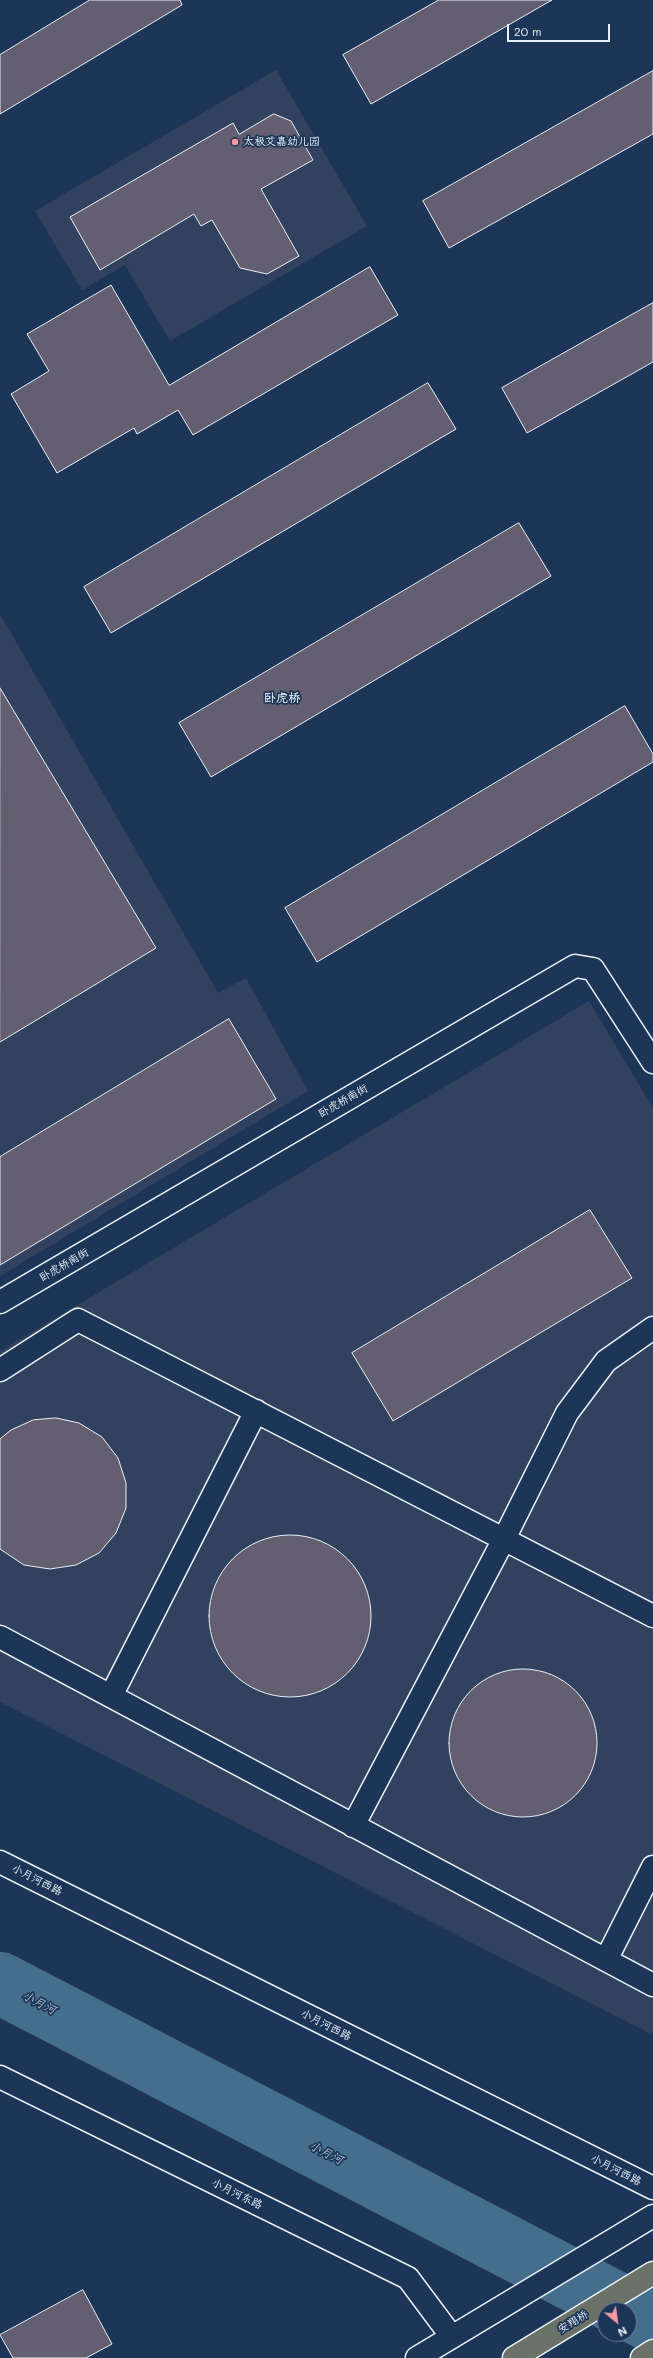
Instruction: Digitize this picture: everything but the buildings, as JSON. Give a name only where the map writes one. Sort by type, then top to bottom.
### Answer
[{"type":"main road","name":"安翔桥","points":[[514,2358],[653,2273]]},
{"type":"main road","points":[[642,2358],[653,2351]]},
{"type":"street","name":"卧虎桥南街","points":[[0,1302],[575,966],[594,969],[653,1062]]},
{"type":"street","points":[[0,1370],[78,1320],[653,1616]]},
{"type":"street","points":[[353,1826],[504,1539],[567,1413],[606,1361],[653,1328]]},
{"type":"street","points":[[111,1696],[256,1411]]},
{"type":"street","points":[[0,1637],[653,1985]]},
{"type":"street","name":"小月河西路","points":[[0,1862],[653,2188]]},
{"type":"street","points":[[606,1960],[653,1867]]},
{"type":"street","name":"小月河东路","points":[[0,2077],[408,2278],[452,2337]]},
{"type":"street","points":[[417,2358],[653,2216]]},
{"type":"shaded area","name":"太极艾嘉幼儿园","points":[[276,70],[367,226],[170,341],[125,265],[82,290],[35,211]]},
{"type":"shaded area","points":[[0,614],[218,993],[246,978],[308,1091],[0,1276]]},
{"type":"shaded area","points":[[589,1001],[653,1108],[653,2035],[0,1702],[0,1351]]},
{"type":"waterway","name":"小月河","points":[[0,1983],[653,2322]]},
{"type":"place","name":"太极艾嘉幼儿园","points":[[235,142]]},
{"type":"district","name":"卧虎桥","points":[[282,698]]}]
